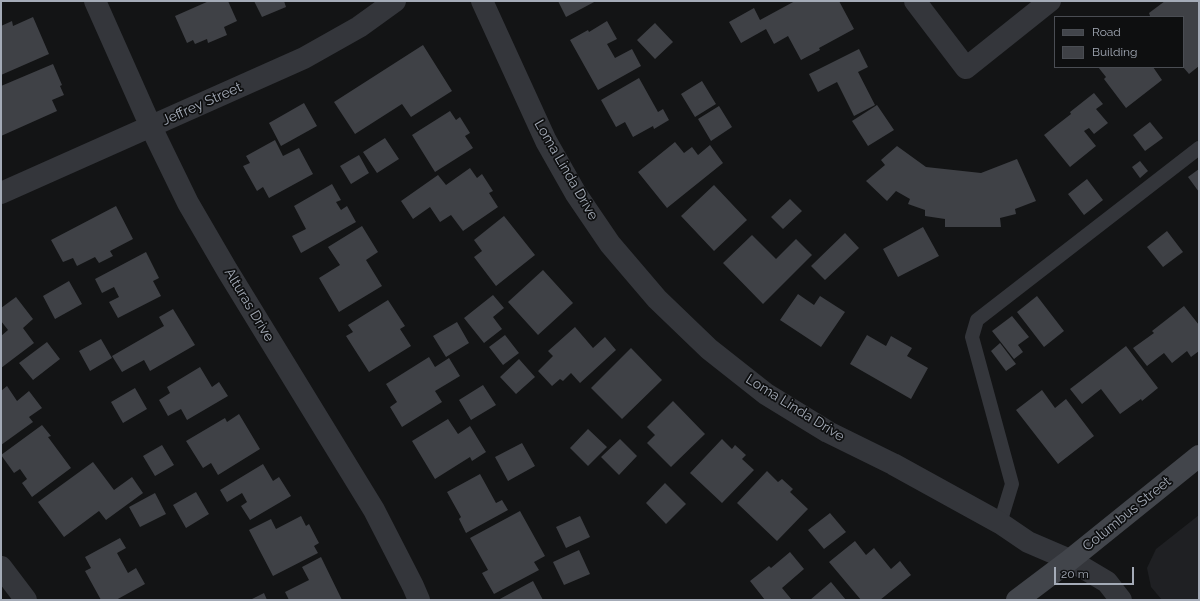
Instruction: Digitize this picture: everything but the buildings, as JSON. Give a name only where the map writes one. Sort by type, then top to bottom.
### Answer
[{"type":"main road","name":"Columbus Street","points":[[1017,600],[1070,560],[1199,456]]},
{"type":"street","name":"Alturas Drive","points":[[95,1],[151,127],[188,203],[227,270],[374,510],[419,600]]},
{"type":"street","name":"Jeffrey Street","points":[[1,193],[304,58],[359,27],[395,1]]},
{"type":"street","name":"Loma Linda Drive","points":[[482,1],[546,141],[576,194],[610,244],[657,299],[709,350],[766,394],[828,432],[893,464],[1000,523],[1028,542],[1070,560],[1107,582],[1121,600]]},
{"type":"street","points":[[915,1],[966,68],[1050,1]]},
{"type":"street","points":[[1,567],[26,600]]},
{"type":"lane","points":[[1000,523],[1012,484],[972,337],[977,320],[1199,148]]},
{"type":"shaded area","points":[[1199,515],[1199,600],[1162,600],[1151,587],[1147,568],[1156,549]]}]
